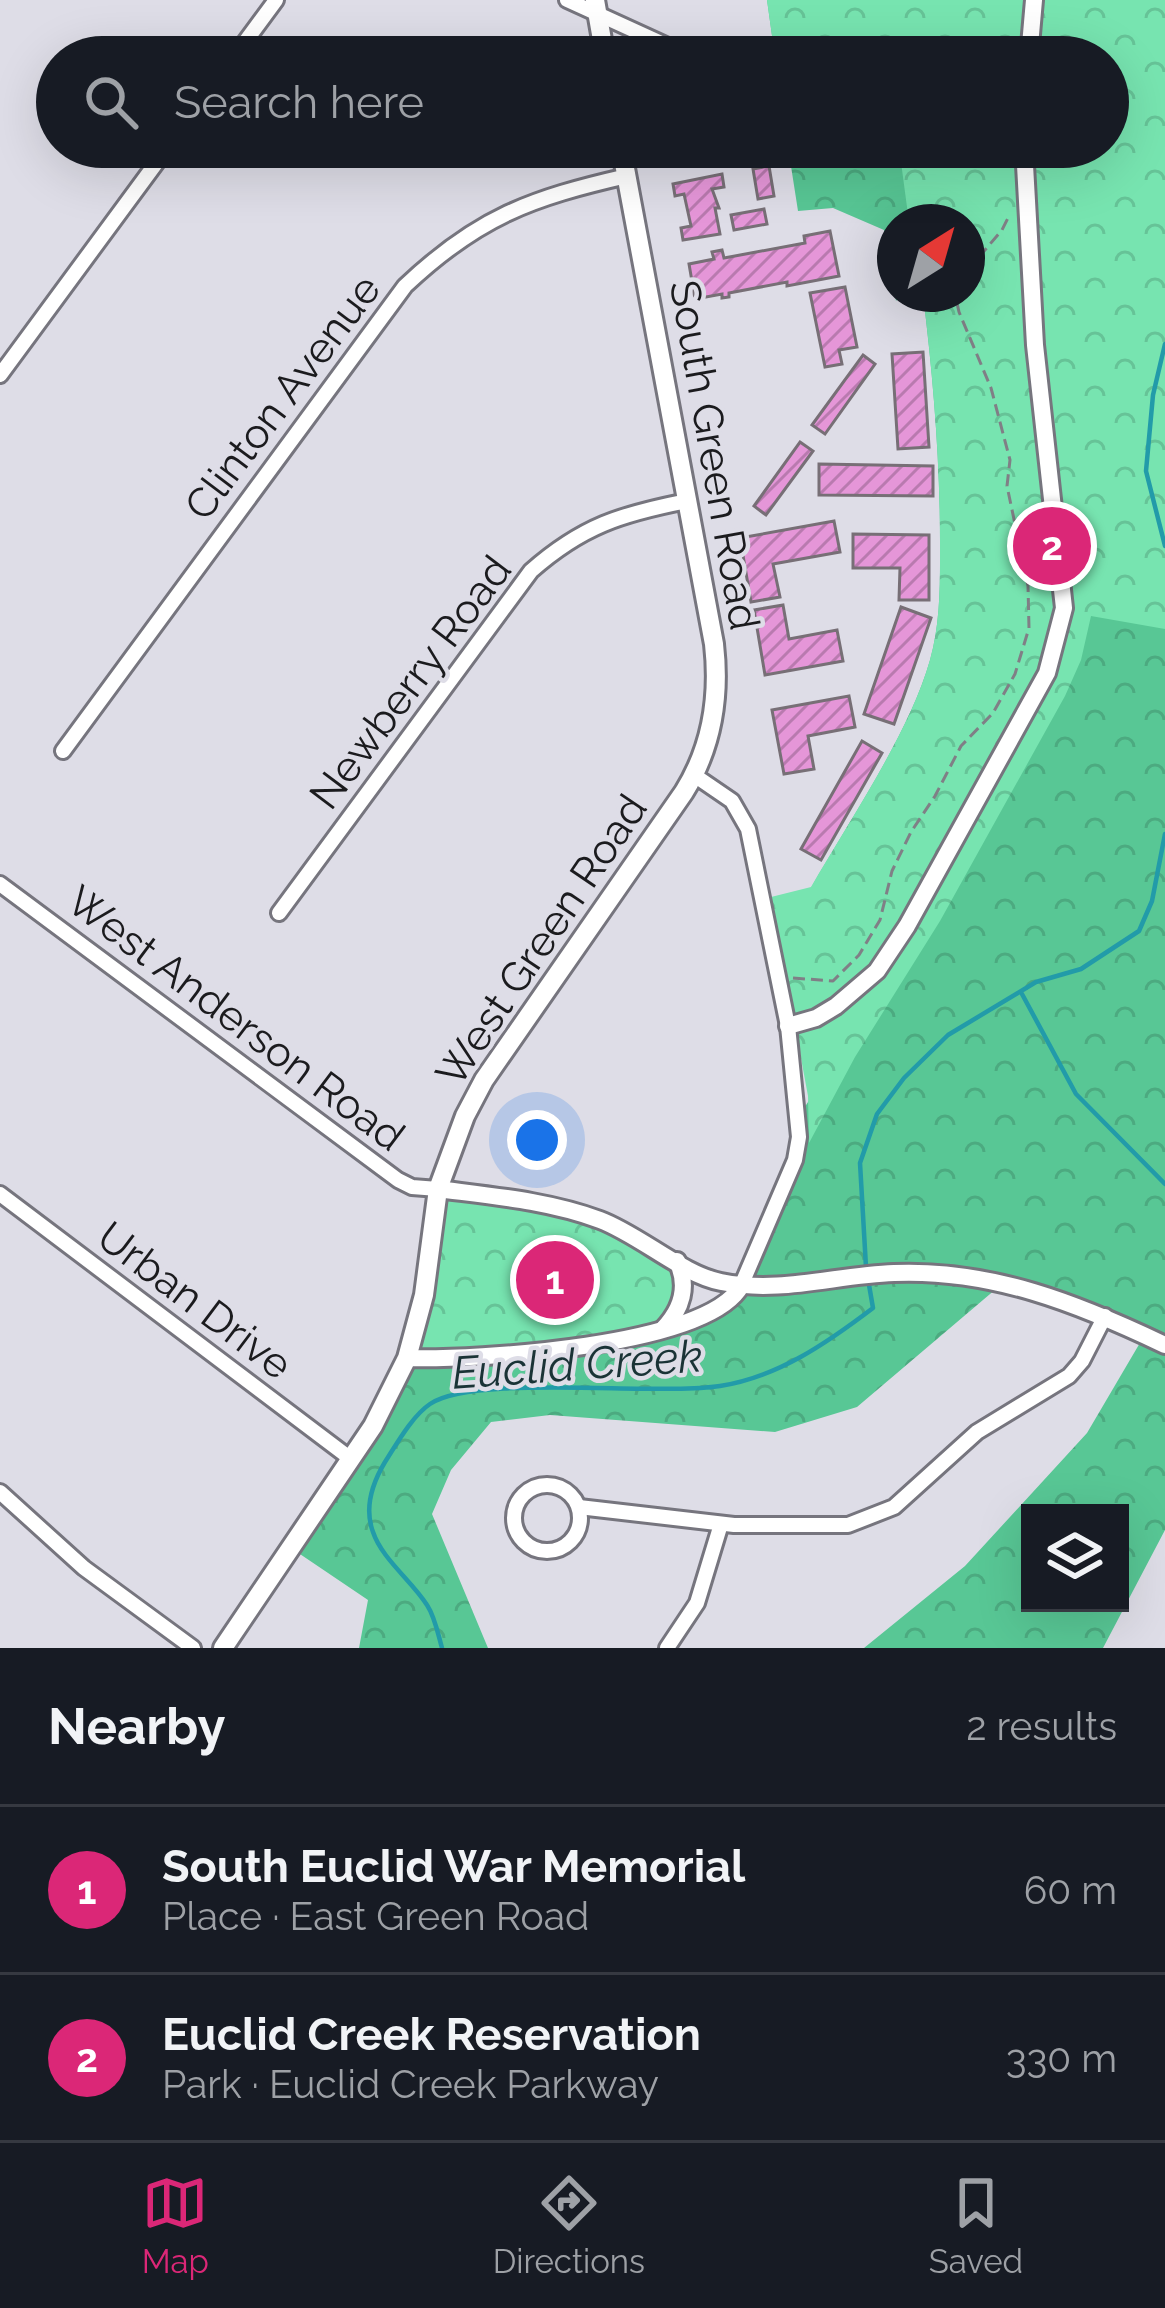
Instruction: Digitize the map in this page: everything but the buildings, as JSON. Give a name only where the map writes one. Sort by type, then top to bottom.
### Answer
[{"type":"main road","name":"South Green Road","points":[[626,168],[717,669],[713,719],[694,776]]},
{"type":"main road","name":"West Green Road","points":[[407,1358],[424,1295],[438,1189],[465,1116],[484,1079],[694,776]]},
{"type":"main road","points":[[223,1648],[374,1426],[407,1358]]},
{"type":"street","points":[[249,36],[276,0]]},
{"type":"street","points":[[567,0],[596,7],[650,36]]},
{"type":"street","points":[[1030,36],[1034,0]]},
{"type":"street","points":[[0,375],[153,168]]},
{"type":"street","points":[[788,1026],[836,1006],[877,971],[972,809],[1047,673],[1057,646],[1064,608],[1035,345],[1025,168]]},
{"type":"street","name":"Clinton Avenue","points":[[63,751],[405,286],[457,242],[518,206],[627,176]]},
{"type":"street","name":"Newberry Road","points":[[279,913],[531,571],[595,525],[687,501]]},
{"type":"street","points":[[407,1358],[467,1358],[619,1341],[663,1330],[716,1308],[741,1286],[795,1160],[800,1137],[788,1026],[745,818],[732,801],[694,776]]},
{"type":"street","name":"West Anderson Road","points":[[0,884],[398,1180],[412,1187],[438,1189]]},
{"type":"street","points":[[438,1189],[568,1210],[630,1234],[702,1277],[741,1286],[789,1286],[893,1273],[1003,1283],[1105,1316],[1165,1345]]},
{"type":"street","name":"Urban Drive","points":[[0,1194],[351,1459]]},
{"type":"street","points":[[663,1330],[685,1285],[677,1261]]},
{"type":"street","points":[[579,1507],[721,1524],[848,1526],[894,1507],[977,1432],[1069,1376],[1105,1316]]},
{"type":"street","points":[[537,1486],[559,1487],[579,1507],[576,1537],[557,1550],[534,1549],[514,1526],[516,1505],[537,1486]]},
{"type":"street","points":[[0,1492],[84,1568],[193,1648]]},
{"type":"street","points":[[667,1648],[697,1603],[721,1524]]},
{"type":"path","points":[[985,250],[1012,210]]},
{"type":"path","points":[[779,980],[796,977],[826,983],[860,955],[880,920],[892,871],[910,832],[961,746],[993,713],[1015,674],[1029,628],[1028,586],[1007,486],[1010,460],[991,388],[959,312]]},
{"type":"green space","points":[[767,0],[1165,0],[1165,1530],[1129,1599],[1129,1504],[1022,1504],[1087,1433],[1144,1336],[1003,1283],[857,1407],[775,1432],[550,1415],[491,1422],[451,1470],[432,1514],[488,1648],[359,1648],[368,1600],[291,1548],[407,1358],[619,1341],[728,1301],[795,1160],[799,1116],[864,1015],[811,888],[908,717],[934,645],[940,586],[939,479],[925,312],[985,312],[985,204],[877,204],[877,227],[833,208],[798,211],[791,168],[1129,168],[1129,36],[772,36]]},
{"type":"green space","points":[[767,0],[1165,0],[1165,629],[1091,616],[1081,660],[1065,696],[809,1143],[808,1096],[771,897],[811,887],[894,746],[921,688],[934,645],[940,571],[939,479],[925,312],[985,312],[985,204],[907,204],[902,168],[1129,168],[1129,36],[772,36]]},
{"type":"green space","points":[[438,1189],[600,1220],[683,1273],[663,1330],[407,1358]]},
{"type":"green space","points":[[1021,1505],[1021,1612],[1122,1612],[1103,1648],[864,1648],[965,1566]]},
{"type":"waterway","name":"Euclid Creek","points":[[1165,344],[1153,395],[1146,471],[1165,546]]},
{"type":"waterway","name":"Euclid Creek","points":[[866,1267],[860,1163],[877,1114],[904,1078],[948,1035],[1036,982],[1081,969],[1139,931],[1152,901],[1165,834]]},
{"type":"waterway","points":[[1022,994],[1076,1094],[1165,1184]]},
{"type":"waterway","name":"Euclid Creek","points":[[442,1648],[430,1610],[383,1551],[369,1514],[381,1470],[423,1409],[453,1395],[485,1390],[691,1388],[741,1382],[801,1357],[873,1308],[868,1279]]},
{"type":"place","name":"Euclid Creek Reservation","points":[[1052,546]]},
{"type":"place","name":"South Euclid War Memorial","points":[[555,1280]]}]
